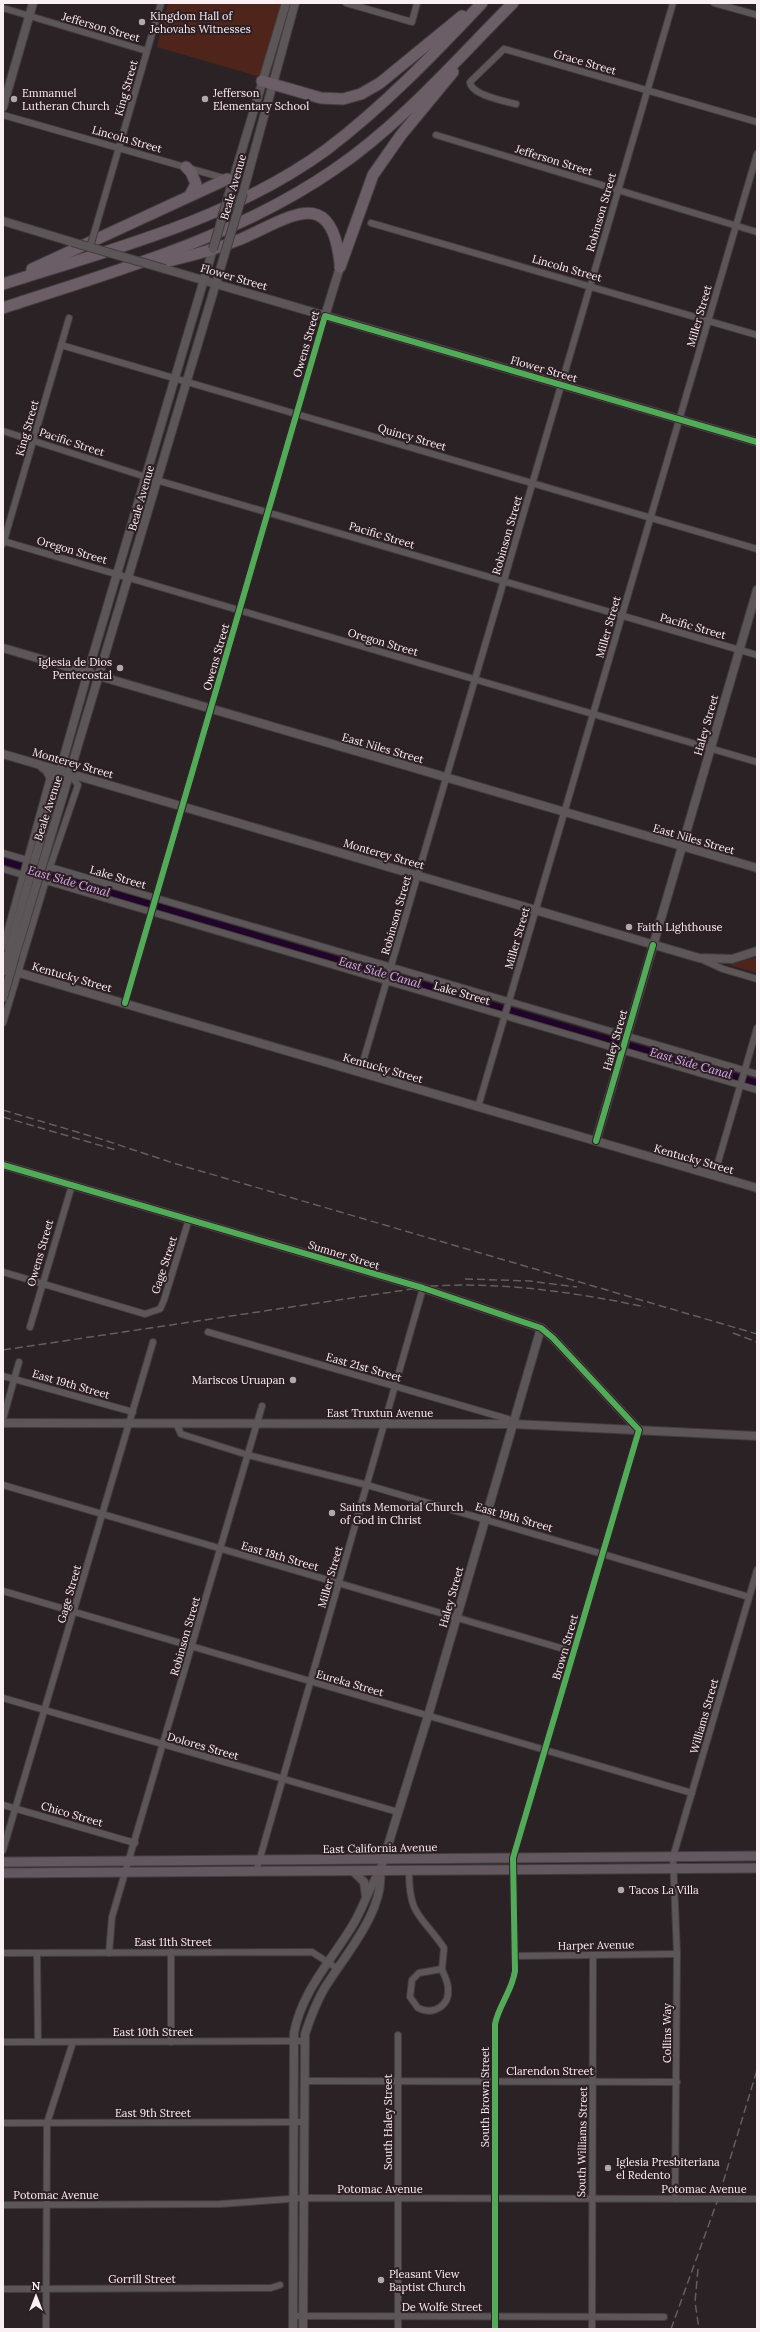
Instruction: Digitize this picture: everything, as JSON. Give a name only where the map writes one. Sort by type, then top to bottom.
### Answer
[{"type":"highway","points":[[262,82],[321,98],[343,99],[361,94],[380,83],[478,3]]},
{"type":"highway","points":[[3,283],[138,240],[201,217],[252,194],[296,169],[325,150],[400,87],[482,3]]},
{"type":"highway","points":[[3,308],[164,255],[250,220],[336,168],[398,118],[513,3]]},
{"type":"highway","points":[[340,267],[361,204],[374,175],[386,156],[494,23]]},
{"type":"highway","points":[[186,167],[191,172],[196,184],[190,195]]},
{"type":"highway","points":[[3,283],[190,195],[230,179]]},
{"type":"highway","points":[[107,274],[212,250],[290,215],[300,213],[316,215],[331,225],[338,244],[340,267]]},
{"type":"main road","points":[[3,107],[34,3]]},
{"type":"main road","name":"Beale Avenue","points":[[3,998],[9,952],[88,672],[213,250],[230,190],[230,179],[286,3]]},
{"type":"main road","name":"Beale Avenue","points":[[3,971],[70,774],[101,675],[243,193],[296,3]]},
{"type":"main road","name":"Lincoln Street","points":[[230,179],[245,183]]},
{"type":"main road","name":"Flower Street","points":[[3,221],[757,442]]},
{"type":"main road","name":"Owens Street","points":[[325,316],[340,267]]},
{"type":"main road","name":"Haley Street","points":[[596,1141],[757,590]]},
{"type":"main road","name":"East Niles Street","points":[[3,648],[101,675],[211,709],[757,868]]},
{"type":"main road","name":"Monterey Street","points":[[3,754],[699,958]]},
{"type":"main road","points":[[38,764],[47,771],[50,777]]},
{"type":"main road","points":[[78,785],[84,781],[95,781]]},
{"type":"main road","points":[[699,958],[732,959],[757,951]]},
{"type":"main road","name":"Kentucky Street","points":[[3,968],[757,1188]]},
{"type":"main road","name":"Sumner Street","points":[[3,1165],[423,1288],[541,1328],[553,1338],[639,1430]]},
{"type":"main road","name":"Haley Street","points":[[380,1871],[428,1716],[541,1328]]},
{"type":"main road","name":"East Truxtun Avenue","points":[[3,1423],[513,1424],[757,1436]]},
{"type":"main road","name":"East California Avenue","points":[[3,1862],[757,1856]]},
{"type":"main road","name":"East California Avenue","points":[[3,1873],[757,1868]]},
{"type":"main road","points":[[354,1871],[364,1882],[366,1896]]},
{"type":"main road","points":[[293,2329],[294,2041],[296,2022],[305,1999],[355,1921],[366,1896],[380,1871]]},
{"type":"main road","points":[[303,2329],[304,2041],[316,2005],[363,1931],[381,1882],[380,1871]]},
{"type":"street","name":"King Street","points":[[90,247],[161,3]]},
{"type":"street","points":[[346,3],[412,22],[417,3]]},
{"type":"street","name":"Robinson Street","points":[[360,1072],[673,3]]},
{"type":"street","points":[[714,3],[757,15]]},
{"type":"street","name":"Jefferson Street","points":[[3,8],[147,51]]},
{"type":"street","name":"Grace Street","points":[[516,104],[475,92],[470,86],[470,82],[504,49],[757,122]]},
{"type":"street","name":"Lincoln Street","points":[[3,115],[119,149],[230,179]]},
{"type":"street","name":"Jefferson Street","points":[[436,136],[757,232]]},
{"type":"street","name":"Miller Street","points":[[478,1107],[757,154]]},
{"type":"street","name":"Lincoln Street","points":[[371,223],[757,335]]},
{"type":"street","name":"Owens Street","points":[[125,1004],[325,316]]},
{"type":"street","name":"King Street","points":[[3,542],[69,318]]},
{"type":"street","name":"Quincy Street","points":[[61,345],[757,549]]},
{"type":"street","name":"Pacific Street","points":[[3,431],[146,477],[269,511],[757,655]]},
{"type":"street","name":"Oregon Street","points":[[3,542],[130,577],[757,762]]},
{"type":"street","points":[[9,952],[23,875],[50,777],[60,771]]},
{"type":"street","points":[[3,1023],[50,867],[78,785],[70,774]]},
{"type":"street","points":[[3,853],[27,860]]},
{"type":"street","name":"Lake Street","points":[[50,867],[757,1074]]},
{"type":"street","points":[[3,869],[23,875]]},
{"type":"street","name":"Lake Street","points":[[46,881],[151,913],[741,1084],[757,1090]]},
{"type":"street","name":"Monterey Street","points":[[699,958],[723,969],[757,979]]},
{"type":"street","points":[[714,1176],[757,1028]]},
{"type":"street","name":"Owens Street","points":[[30,1327],[72,1185]]},
{"type":"street","name":"Gage Street","points":[[43,1283],[145,1314],[160,1309],[189,1219]]},
{"type":"street","points":[[3,1272],[43,1283]]},
{"type":"street","name":"Miller Street","points":[[256,1872],[258,1860],[396,1387],[423,1288]]},
{"type":"street","name":"East 21st Street","points":[[208,1332],[508,1419],[513,1424]]},
{"type":"street","name":"Gage Street","points":[[3,1850],[17,1809],[153,1342]]},
{"type":"street","points":[[3,1419],[19,1362]]},
{"type":"street","name":"East 19th Street","points":[[3,1376],[133,1412]]},
{"type":"street","name":"Robinson Street","points":[[109,1953],[110,1924],[127,1873],[129,1861],[258,1424],[262,1406]]},
{"type":"street","name":"East 19th Street","points":[[176,1423],[182,1434],[248,1455],[367,1485],[749,1597]]},
{"type":"street","name":"Brown Street","points":[[514,1870],[513,1858],[639,1430]]},
{"type":"street","name":"East 18th Street","points":[[3,1485],[574,1652]]},
{"type":"street","name":"Williams Street","points":[[673,1868],[672,1857],[757,1570]]},
{"type":"street","name":"Eureka Street","points":[[3,1592],[692,1793]]},
{"type":"street","name":"Dolores Street","points":[[3,1698],[281,1780],[398,1812]]},
{"type":"street","name":"Chico Street","points":[[3,1805],[135,1843]]},
{"type":"street","name":"Collins Way","points":[[673,1868],[677,1954],[675,2199]]},
{"type":"street","name":"South Brown Street","points":[[495,2329],[495,2024],[500,2008],[512,1986],[514,1956],[514,1870]]},
{"type":"street","points":[[409,1871],[410,1901],[417,1914],[444,1948],[442,1969],[448,1988],[444,2004],[432,2010],[418,2008],[410,1996],[412,1980],[419,1973],[442,1969]]},
{"type":"street","points":[[171,1952],[171,2042]]},
{"type":"street","name":"East 11th Street","points":[[3,1953],[312,1952],[338,1969]]},
{"type":"street","points":[[37,1953],[38,2042]]},
{"type":"street","name":"Harper Avenue","points":[[514,1956],[677,1954]]},
{"type":"street","name":"South Williams Street","points":[[592,1955],[592,2329]]},
{"type":"street","name":"South Haley Street","points":[[398,2035],[398,2329]]},
{"type":"street","name":"East 10th Street","points":[[3,2042],[304,2041]]},
{"type":"street","points":[[46,2329],[47,2123],[73,2042]]},
{"type":"street","name":"Clarendon Street","points":[[304,2080],[677,2082]]},
{"type":"street","name":"East 9th Street","points":[[3,2123],[304,2122]]},
{"type":"street","name":"Potomac Avenue","points":[[3,2205],[220,2204],[304,2198],[757,2199]]},
{"type":"street","name":"Gorrill Street","points":[[3,2289],[271,2288],[280,2285]]},
{"type":"street","name":"De Wolfe Street","points":[[293,2316],[664,2317]]},
{"type":"shaded area","points":[[168,3],[281,3],[260,75],[257,76],[157,47]]},
{"type":"shaded area","points":[[757,957],[757,973],[729,965]]},
{"type":"waterway","name":"East Side Canal","points":[[3,861],[757,1083]]},
{"type":"railway","points":[[3,1110],[104,1140],[173,1163],[757,1334]]},
{"type":"railway","points":[[3,1117],[116,1150]]},
{"type":"railway","points":[[465,1279],[530,1281],[577,1287]]},
{"type":"railway","points":[[3,1350],[432,1286],[485,1285],[539,1289],[645,1307]]},
{"type":"railway","points":[[733,1333],[757,1342]]},
{"type":"railway","points":[[671,2329],[718,2199],[757,2070]]},
{"type":"railway","points":[[698,2269],[695,2302],[699,2329]]},
{"type":"cycle path","points":[[125,1003],[325,316],[757,442]]},
{"type":"cycle path","points":[[596,1141],[653,945]]},
{"type":"cycle path","points":[[3,1165],[423,1288],[541,1328],[553,1338],[639,1430],[513,1858],[515,1971],[511,1985],[499,2011],[495,2024],[495,2329]]},
{"type":"place","name":"Kingdom Hall of Jehovahs Witnesses","points":[[142,22]]},
{"type":"place","name":"Emmanuel Lutheran Church","points":[[14,99]]},
{"type":"place","name":"Jefferson Elementary School","points":[[205,99]]},
{"type":"place","name":"Iglesia de Dios Pentecostal","points":[[120,668]]},
{"type":"place","name":"Faith Lighthouse","points":[[629,927]]},
{"type":"place","name":"Mariscos Uruapan","points":[[293,1380]]},
{"type":"place","name":"Saints Memorial Church of God in Christ","points":[[332,1513]]},
{"type":"place","name":"Tacos La Villa","points":[[621,1890]]},
{"type":"place","name":"Iglesia Presbiteriana el Redento","points":[[608,2168]]},
{"type":"place","name":"Pleasant View Baptist Church","points":[[381,2280]]}]
